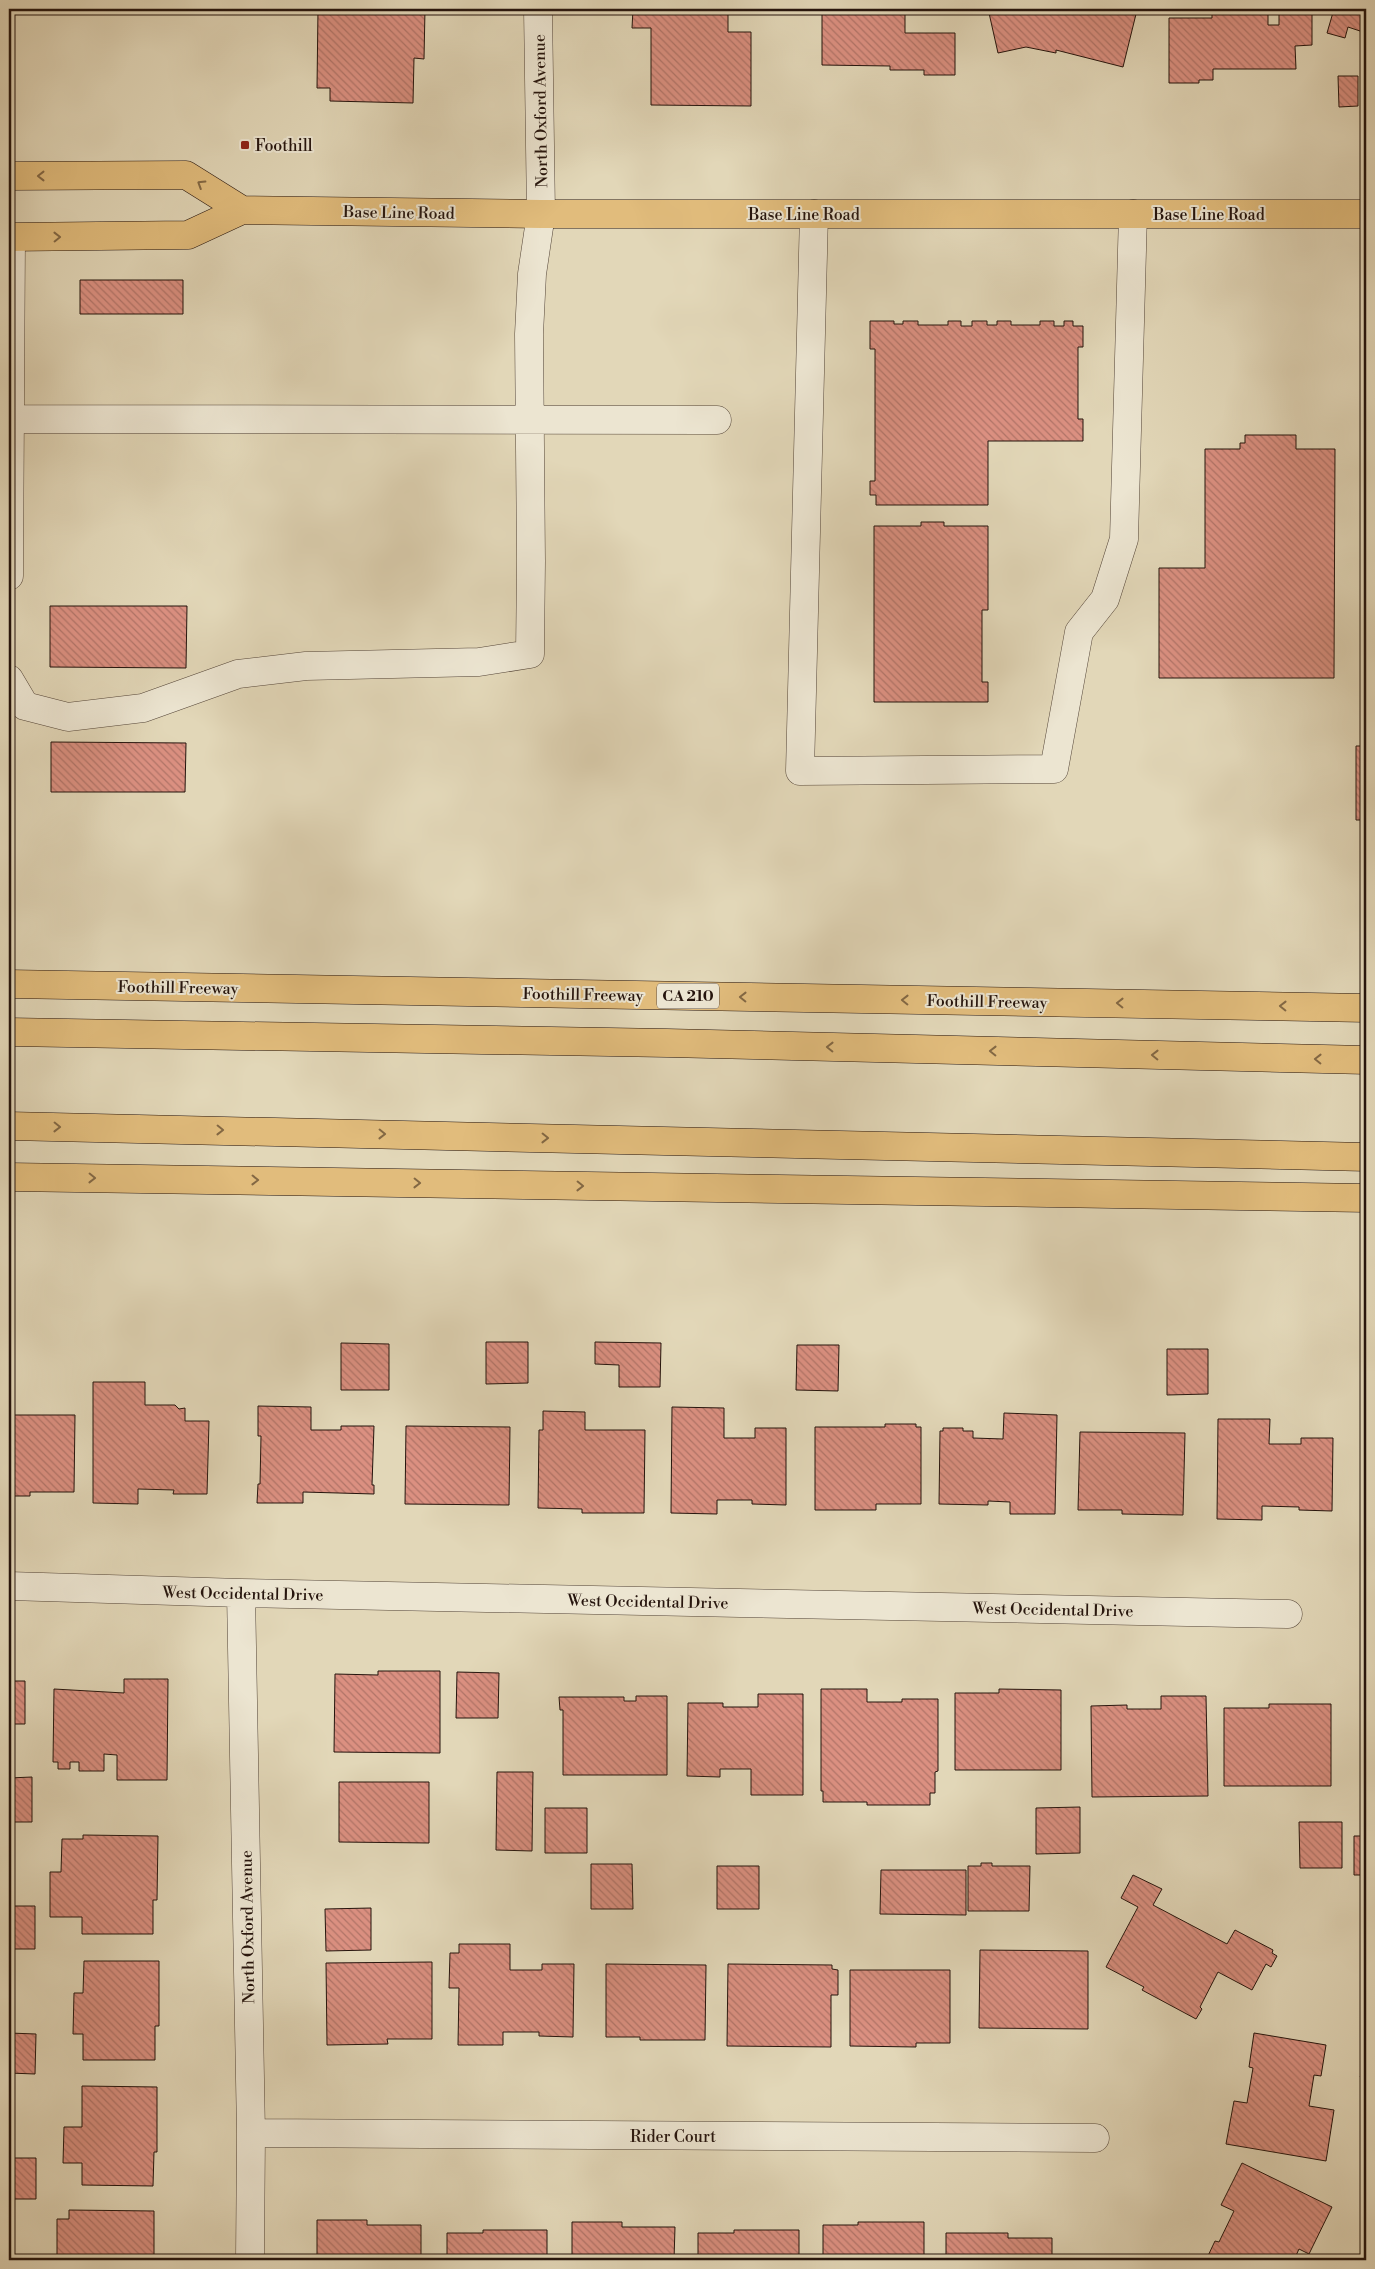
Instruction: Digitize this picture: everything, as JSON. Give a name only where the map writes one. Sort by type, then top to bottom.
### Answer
[{"type":"main road","points":[[9,176],[186,175],[242,210]]},
{"type":"main road","name":"Base Line Road","points":[[10,237],[188,235],[242,210],[541,214],[1366,214]]},
{"type":"main road","name":"Foothill Freeway","points":[[9,984],[1366,1008]]},
{"type":"main road","points":[[9,1032],[658,1043],[1366,1060]]},
{"type":"main road","points":[[9,1126],[1366,1157]]},
{"type":"main road","points":[[9,1176],[1366,1198]]},
{"type":"street","name":"North Oxford Avenue","points":[[9,679],[25,706],[68,717],[144,708],[238,674],[306,666],[479,662],[530,654],[529,334],[532,274],[541,214],[538,9]]},
{"type":"street","points":[[814,214],[800,770],[1054,769],[1078,632],[1105,599],[1124,539],[1133,214]]},
{"type":"street","points":[[9,576],[10,237]]},
{"type":"street","points":[[10,419],[717,420]]},
{"type":"street","name":"West Occidental Drive","points":[[9,1586],[241,1593],[1288,1614]]},
{"type":"street","name":"North Oxford Avenue","points":[[241,1593],[251,2134],[250,2260]]},
{"type":"street","name":"Rider Court","points":[[251,2134],[1095,2138]]},
{"type":"building","points":[[318,9],[425,9],[424,59],[414,58],[413,103],[330,101],[330,88],[317,88]]},
{"type":"building","points":[[633,9],[728,9],[728,32],[751,32],[751,106],[651,105],[651,28],[632,28]]},
{"type":"building","points":[[822,9],[905,9],[905,33],[955,33],[955,75],[924,75],[924,70],[890,70],[890,66],[822,65]]},
{"type":"building","points":[[1005,9],[1137,10],[1123,67],[1056,50],[1056,53],[1026,47],[998,53],[989,13]]},
{"type":"building","points":[[1212,9],[1268,9],[1268,25],[1279,25],[1279,11],[1312,11],[1312,45],[1295,46],[1296,69],[1213,69],[1213,80],[1199,80],[1199,83],[1169,83],[1169,18],[1212,18]]},
{"type":"building","points":[[1334,9],[1366,9],[1366,33],[1348,27],[1345,38],[1327,33]]},
{"type":"building","points":[[1338,76],[1358,76],[1358,106],[1339,107]]},
{"type":"building","points":[[80,280],[183,280],[183,314],[80,314]]},
{"type":"building","points":[[870,321],[894,321],[894,324],[903,324],[903,321],[918,321],[918,325],[948,325],[948,321],[961,321],[961,326],[972,326],[972,321],[987,321],[987,325],[997,325],[997,321],[1011,321],[1011,325],[1040,325],[1040,321],[1054,321],[1054,326],[1064,326],[1064,321],[1073,321],[1073,326],[1083,326],[1083,347],[1078,347],[1078,419],[1083,419],[1083,441],[988,441],[988,505],[876,505],[876,495],[870,495],[870,481],[875,481],[875,349],[870,349]]},
{"type":"building","points":[[1245,435],[1296,435],[1296,449],[1335,449],[1334,678],[1159,678],[1159,568],[1205,568],[1205,449],[1240,449],[1240,443],[1245,443]]},
{"type":"building","points":[[921,522],[944,522],[944,526],[988,526],[988,610],[982,610],[982,682],[988,682],[988,702],[874,702],[874,526],[921,526]]},
{"type":"building","points":[[50,606],[187,606],[186,668],[50,667]]},
{"type":"building","points":[[51,742],[186,743],[185,792],[51,792]]},
{"type":"building","points":[[1356,746],[1366,746],[1366,820],[1356,820]]},
{"type":"building","points":[[486,1342],[528,1342],[528,1383],[486,1384]]},
{"type":"building","points":[[595,1342],[661,1343],[660,1387],[619,1387],[619,1365],[595,1364]]},
{"type":"building","points":[[341,1343],[389,1344],[389,1390],[341,1390]]},
{"type":"building","points":[[797,1345],[839,1345],[838,1391],[796,1390]]},
{"type":"building","points":[[1167,1349],[1208,1349],[1208,1394],[1167,1395]]},
{"type":"building","points":[[93,1382],[145,1382],[145,1405],[175,1405],[179,1409],[185,1408],[185,1421],[209,1421],[207,1494],[173,1494],[174,1490],[138,1489],[138,1504],[93,1503]]},
{"type":"building","points":[[258,1406],[311,1407],[311,1430],[341,1430],[341,1426],[374,1426],[372,1485],[374,1485],[374,1494],[303,1492],[303,1503],[257,1503],[258,1484],[260,1484],[261,1436],[258,1436]]},
{"type":"building","points":[[672,1407],[724,1408],[724,1438],[755,1438],[755,1428],[786,1428],[786,1505],[752,1504],[752,1500],[717,1500],[717,1514],[671,1513]]},
{"type":"building","points":[[543,1411],[585,1412],[585,1430],[645,1430],[644,1513],[582,1513],[582,1509],[538,1508],[539,1430],[543,1430]]},
{"type":"building","points":[[1004,1413],[1057,1415],[1055,1514],[1010,1514],[1010,1502],[988,1501],[988,1505],[939,1504],[940,1431],[943,1431],[943,1428],[963,1428],[963,1431],[973,1431],[973,1438],[1003,1439]]},
{"type":"building","points":[[9,1415],[75,1415],[74,1492],[30,1492],[30,1496],[9,1496]]},
{"type":"building","points":[[1218,1419],[1270,1419],[1269,1444],[1301,1444],[1301,1438],[1333,1438],[1332,1511],[1299,1510],[1299,1507],[1262,1506],[1262,1520],[1217,1519]]},
{"type":"building","points":[[885,1424],[916,1424],[916,1427],[921,1427],[921,1504],[876,1504],[876,1510],[815,1510],[815,1427],[885,1427]]},
{"type":"building","points":[[406,1426],[510,1427],[509,1505],[405,1504]]},
{"type":"building","points":[[1080,1432],[1185,1433],[1183,1515],[1122,1514],[1122,1510],[1078,1510]]},
{"type":"building","points":[[378,1671],[440,1671],[440,1753],[334,1752],[335,1674],[378,1675]]},
{"type":"building","points":[[457,1672],[499,1673],[498,1718],[456,1718]]},
{"type":"building","points":[[124,1679],[168,1679],[167,1780],[117,1780],[117,1755],[104,1754],[104,1771],[79,1771],[79,1762],[70,1762],[70,1769],[58,1769],[58,1762],[53,1762],[54,1689],[124,1693]]},
{"type":"building","points":[[9,1681],[25,1681],[25,1724],[9,1724]]},
{"type":"building","points":[[821,1689],[867,1689],[867,1702],[902,1702],[902,1699],[938,1699],[938,1771],[935,1772],[935,1793],[930,1793],[930,1805],[867,1805],[867,1802],[823,1802],[823,1791],[821,1791]]},
{"type":"building","points":[[999,1689],[1061,1690],[1061,1770],[955,1770],[955,1693],[999,1693]]},
{"type":"building","points":[[758,1694],[803,1694],[803,1795],[751,1795],[751,1769],[720,1769],[720,1777],[687,1776],[688,1703],[723,1703],[723,1707],[758,1707]]},
{"type":"building","points":[[636,1696],[667,1696],[667,1775],[563,1775],[563,1710],[560,1710],[559,1697],[624,1697],[624,1701],[636,1701]]},
{"type":"building","points":[[1161,1696],[1206,1696],[1208,1796],[1092,1797],[1091,1706],[1127,1705],[1127,1709],[1161,1709]]},
{"type":"building","points":[[1269,1704],[1331,1704],[1331,1786],[1224,1786],[1224,1708],[1269,1708]]},
{"type":"building","points":[[497,1772],[533,1772],[532,1851],[496,1850]]},
{"type":"building","points":[[32,1777],[32,1822],[9,1822],[9,1778]]},
{"type":"building","points":[[339,1782],[429,1782],[429,1843],[339,1842]]},
{"type":"building","points":[[1080,1807],[1080,1853],[1036,1854],[1036,1808]]},
{"type":"building","points":[[545,1808],[587,1808],[587,1853],[545,1853]]},
{"type":"building","points":[[1299,1822],[1342,1822],[1342,1868],[1300,1868]]},
{"type":"building","points":[[83,1835],[158,1836],[157,1900],[153,1900],[153,1934],[82,1934],[82,1917],[50,1917],[50,1872],[61,1872],[62,1839],[83,1839]]},
{"type":"building","points":[[1354,1836],[1366,1836],[1366,1875],[1354,1875]]},
{"type":"building","points":[[981,1863],[992,1863],[992,1866],[1030,1866],[1029,1911],[968,1911],[968,1866],[981,1866]]},
{"type":"building","points":[[591,1864],[632,1864],[633,1909],[591,1909]]},
{"type":"building","points":[[717,1866],[759,1866],[759,1909],[717,1909]]},
{"type":"building","points":[[881,1870],[966,1870],[966,1915],[880,1914]]},
{"type":"building","points":[[1133,1875],[1162,1889],[1153,1905],[1227,1944],[1235,1930],[1273,1950],[1272,1953],[1277,1956],[1271,1967],[1266,1964],[1252,1990],[1218,1972],[1196,2019],[1142,1990],[1144,1987],[1106,1967],[1138,1907],[1121,1898]]},
{"type":"building","points":[[9,1906],[35,1906],[35,1949],[9,1949]]},
{"type":"building","points":[[371,1908],[371,1950],[326,1951],[325,1909]]},
{"type":"building","points":[[459,1944],[510,1944],[510,1970],[542,1970],[542,1964],[574,1964],[573,2037],[539,2036],[539,2032],[503,2032],[503,2045],[458,2045],[459,1988],[449,1988],[450,1953],[459,1953]]},
{"type":"building","points":[[980,1950],[1088,1951],[1088,2029],[979,2028]]},
{"type":"building","points":[[84,1961],[159,1961],[159,2026],[155,2026],[155,2060],[83,2060],[83,2034],[73,2034],[74,1993],[83,1993]]},
{"type":"building","points":[[432,1962],[432,2039],[387,2039],[388,2044],[327,2045],[326,1963]]},
{"type":"building","points":[[606,1964],[706,1965],[705,2040],[640,2040],[640,2037],[606,2037]]},
{"type":"building","points":[[728,1964],[832,1965],[832,1969],[838,1970],[838,1995],[831,1995],[831,2047],[727,2046]]},
{"type":"building","points":[[850,1970],[950,1970],[950,2043],[916,2043],[916,2047],[850,2046]]},
{"type":"building","points":[[9,2033],[36,2034],[35,2074],[9,2073]]},
{"type":"building","points":[[1254,2033],[1326,2045],[1321,2076],[1314,2075],[1309,2106],[1334,2110],[1326,2161],[1226,2144],[1234,2101],[1247,2103],[1253,2068],[1249,2067]]},
{"type":"building","points":[[1366,2067],[1366,2081],[1360,2077]]},
{"type":"building","points":[[82,2086],[157,2087],[157,2152],[154,2152],[153,2186],[82,2185],[82,2163],[63,2163],[64,2127],[82,2127]]},
{"type":"building","points":[[9,2158],[36,2158],[36,2199],[9,2199]]},
{"type":"building","points":[[1242,2163],[1332,2207],[1309,2254],[1299,2249],[1294,2260],[1206,2260],[1215,2241],[1219,2242],[1234,2211],[1221,2205]]},
{"type":"building","points":[[69,2210],[154,2211],[154,2260],[57,2260],[57,2219],[69,2219]]},
{"type":"building","points":[[317,2220],[367,2220],[367,2225],[421,2225],[421,2260],[317,2260]]},
{"type":"building","points":[[572,2222],[622,2222],[622,2227],[675,2227],[674,2260],[572,2260]]},
{"type":"building","points":[[858,2222],[924,2222],[924,2260],[823,2260],[823,2225],[858,2225]]},
{"type":"building","points":[[483,2230],[547,2230],[547,2260],[447,2260],[447,2233],[483,2233]]},
{"type":"building","points":[[734,2230],[799,2230],[799,2260],[698,2260],[698,2233],[734,2233]]},
{"type":"building","points":[[946,2233],[1008,2233],[1008,2238],[1052,2238],[1052,2260],[946,2260]]},
{"type":"place","name":"Foothill","points":[[245,145]]}]
